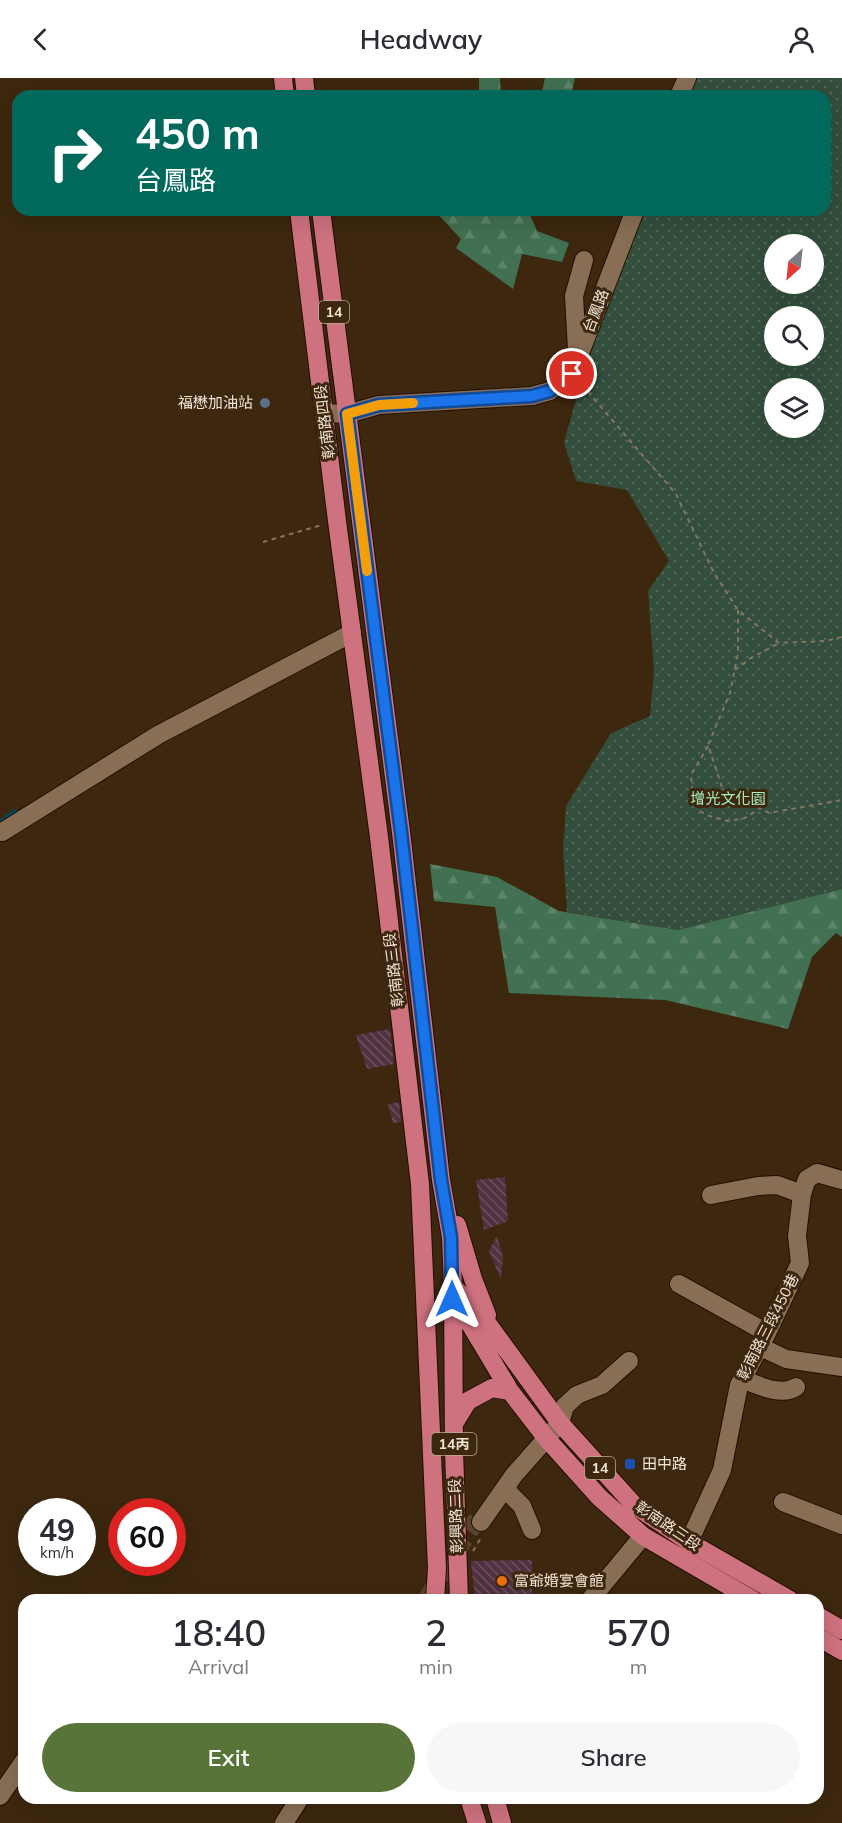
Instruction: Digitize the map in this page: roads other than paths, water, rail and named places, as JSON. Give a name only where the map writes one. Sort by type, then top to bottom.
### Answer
[{"type":"main road","name":"彰南路四段","points":[[300,216],[352,633]]},
{"type":"main road","name":"彰南路四段","points":[[322,216],[347,414]]},
{"type":"main road","name":"彰南路三段","points":[[347,414],[401,832],[441,1180],[451,1237],[453,1287],[477,1309],[560,1423],[634,1505],[689,1542],[780,1594]]},
{"type":"main road","name":"彰南路三段","points":[[352,633],[379,837],[420,1185],[425,1308]]},
{"type":"main road","points":[[441,1180],[473,1279],[493,1331]]},
{"type":"main road","points":[[425,1308],[453,1287]]},
{"type":"main road","name":"彰興路二段","points":[[453,1287],[459,1594]]},
{"type":"main road","points":[[425,1308],[452,1311]]},
{"type":"main road","name":"彰興路二段","points":[[425,1308],[437,1568],[435,1594]]},
{"type":"main road","name":"彰南路三段","points":[[452,1311],[467,1319],[510,1391],[547,1439],[599,1497],[643,1536],[743,1594]]},
{"type":"main road","points":[[454,1424],[468,1401],[492,1388],[510,1391]]},
{"type":"main road","points":[[824,1620],[842,1630]]},
{"type":"main road","points":[[824,1640],[842,1651]]},
{"type":"main road","points":[[471,1804],[477,1823]]},
{"type":"main road","points":[[497,1804],[502,1823]]},
{"type":"street","name":"台鳳路","points":[[575,366],[633,216]]},
{"type":"street","points":[[324,413],[347,414],[379,405],[532,396],[550,391],[575,366],[574,296],[584,260]]},
{"type":"street","points":[[2,832],[158,735],[352,633]]},
{"type":"street","points":[[711,1195],[758,1186],[777,1185],[802,1194],[807,1179],[817,1173],[842,1180]]},
{"type":"street","name":"彰南路三段450巷","points":[[689,1542],[722,1470],[736,1395],[742,1379],[800,1263],[797,1236],[802,1194]]},
{"type":"street","points":[[679,1284],[763,1340],[786,1359],[842,1367]]},
{"type":"street","points":[[479,1521],[560,1423],[565,1406],[577,1395],[602,1385],[628,1361]]},
{"type":"street","points":[[742,1379],[773,1390],[790,1391],[796,1387]]},
{"type":"street","points":[[506,1486],[510,1494],[522,1506],[532,1530]]},
{"type":"street","points":[[783,1502],[842,1525]]},
{"type":"street","points":[[595,1594],[643,1536]]},
{"type":"street","points":[[0,1796],[18,1770]]},
{"type":"street","points":[[284,1823],[296,1804]]},
{"type":"waterway","points":[[0,822],[15,811]]},
{"type":"tunnel","points":[[430,1594],[477,1519]]},
{"type":"place","name":"福懋加油站","points":[[265,403]]},
{"type":"place","name":"田中路","points":[[630,1464]]},
{"type":"place","name":"富爺婚宴會館","points":[[502,1581]]},
{"type":"park label","name":"增光文化園","points":[[728,799]]}]
